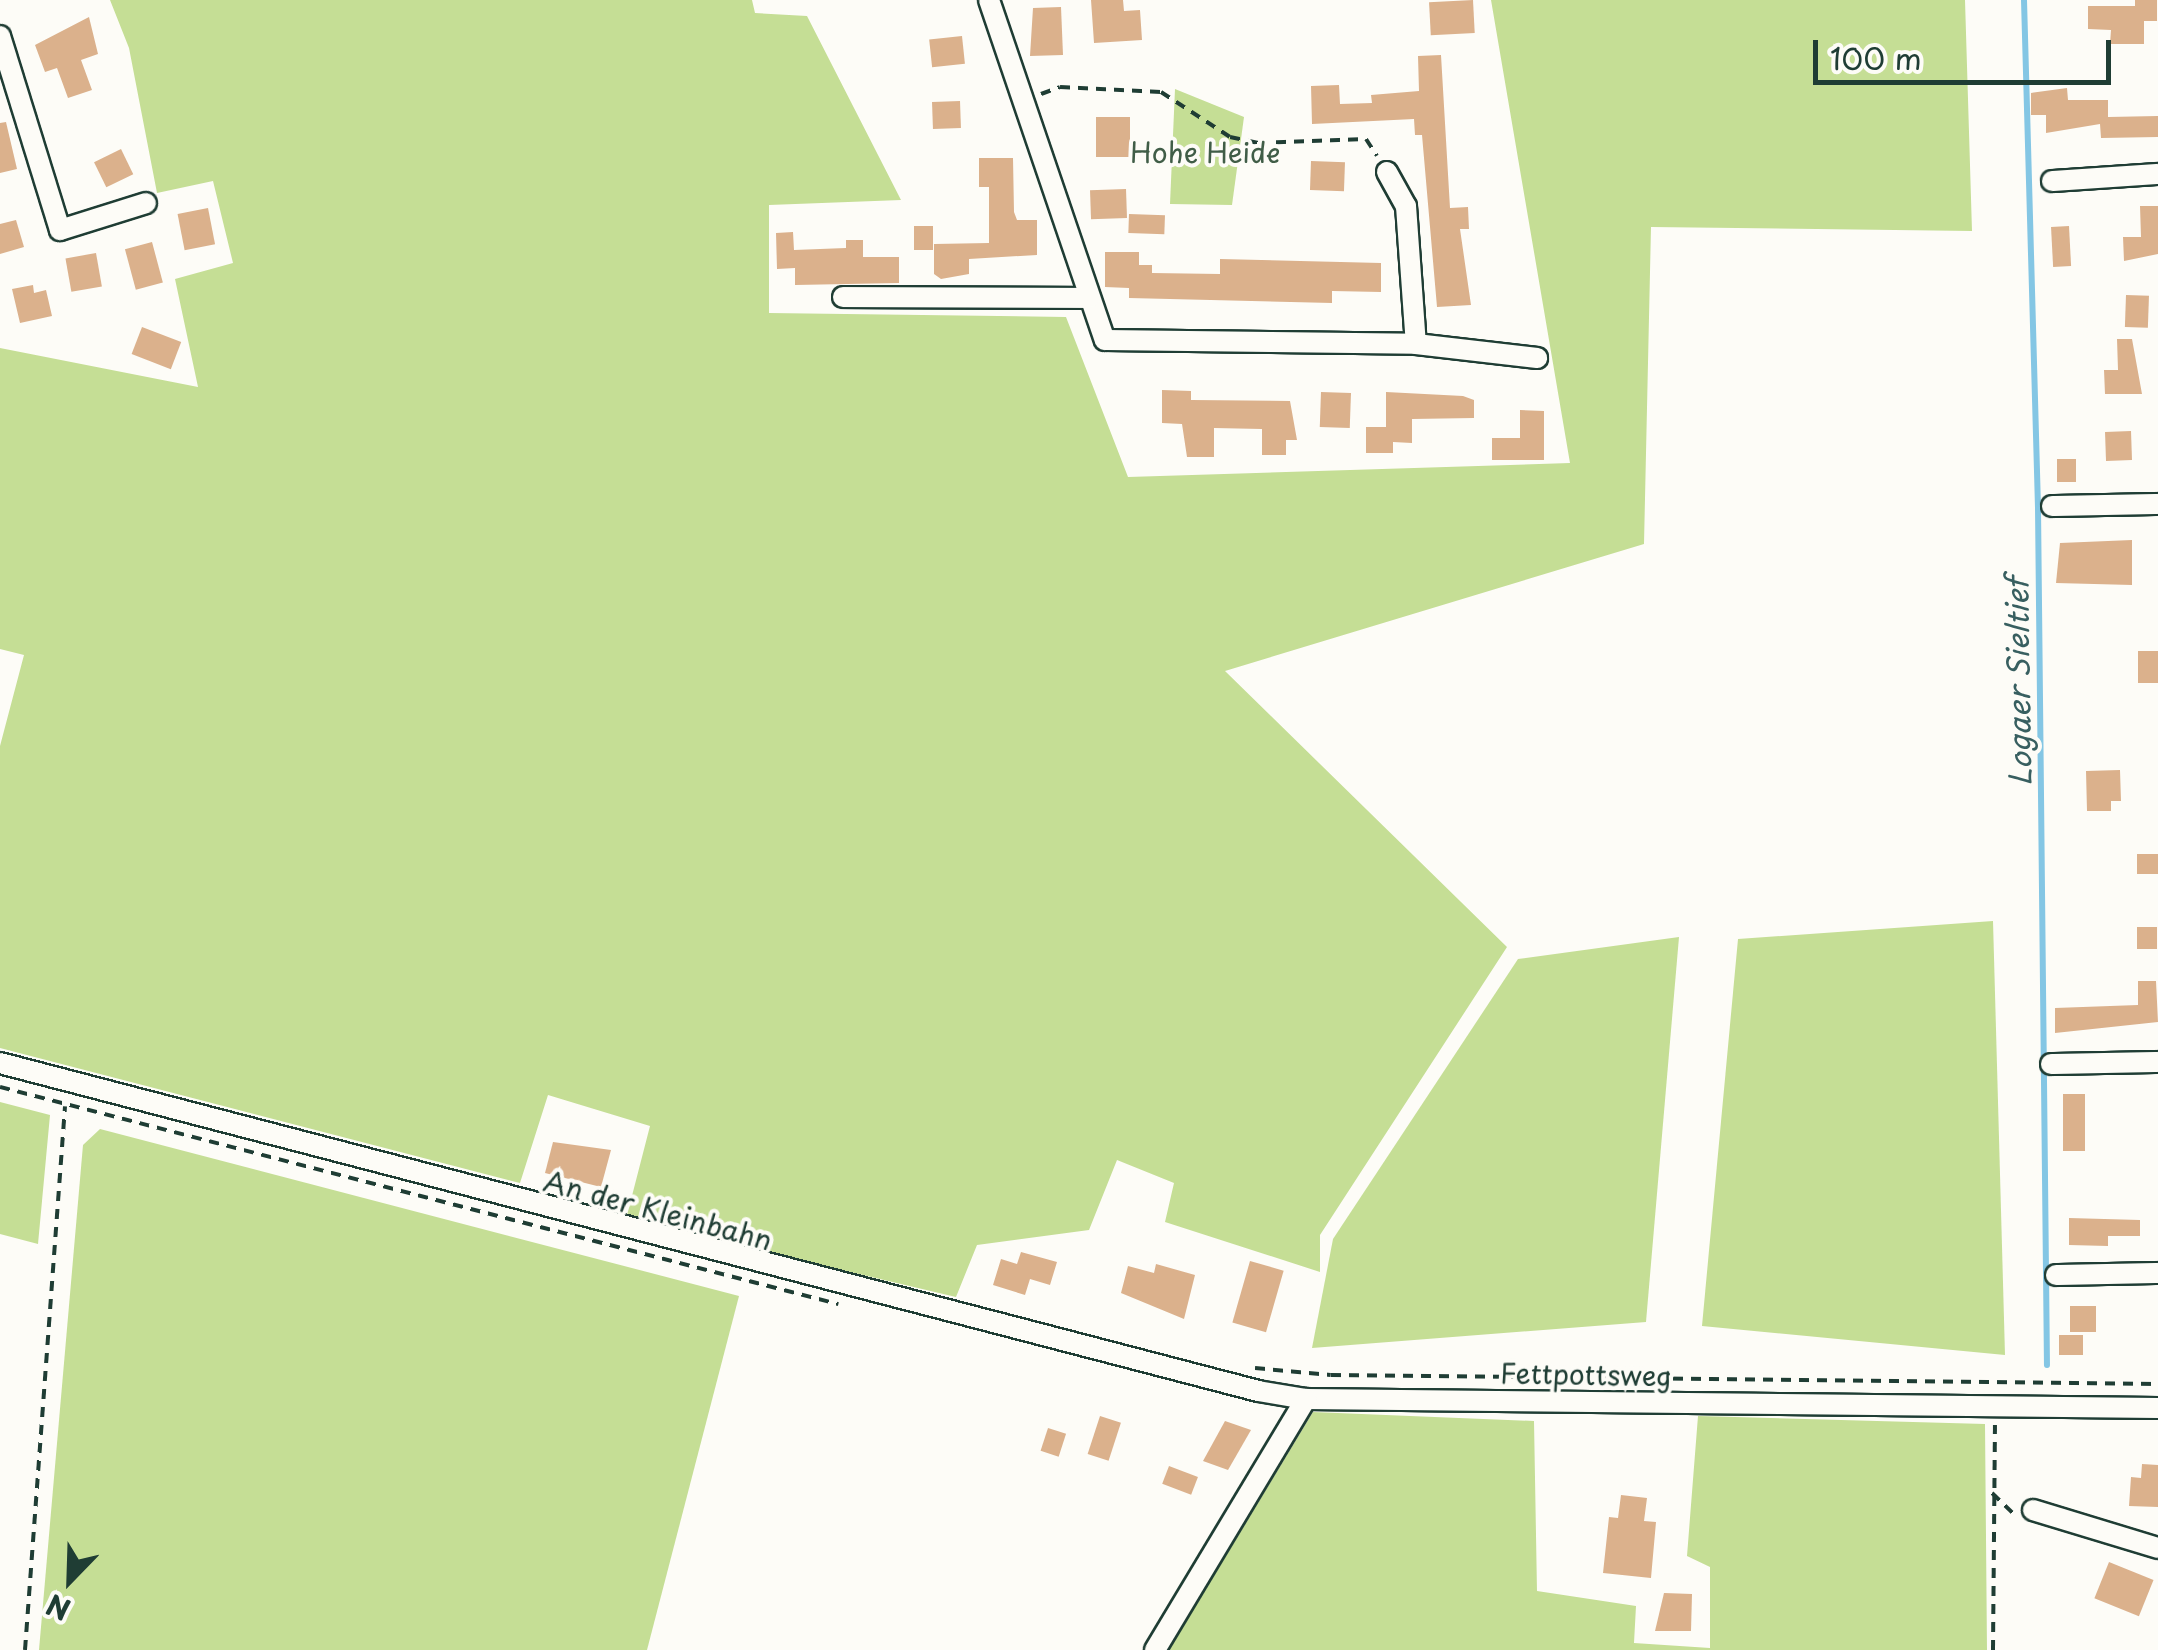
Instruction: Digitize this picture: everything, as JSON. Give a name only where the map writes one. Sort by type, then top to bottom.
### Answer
[{"type":"street","points":[[989,0],[1105,340],[1416,344],[1537,358]]},
{"type":"street","points":[[0,36],[60,230],[146,203]]},
{"type":"street","points":[[1387,172],[1406,206],[1416,344]]},
{"type":"street","points":[[2052,180],[2158,174]]},
{"type":"street","points":[[843,297],[1089,298]]},
{"type":"street","points":[[2052,506],[2158,504]]},
{"type":"street","points":[[2051,1064],[2158,1062]]},
{"type":"street","name":"An der Kleinbahn","points":[[0,1064],[1136,1362],[1306,1399]]},
{"type":"street","points":[[2056,1275],[2158,1273]]},
{"type":"street","points":[[1155,1650],[1306,1399]]},
{"type":"street","name":"Fettpottsweg","points":[[1306,1399],[2158,1408]]},
{"type":"street","points":[[2033,1510],[2158,1548]]},
{"type":"path","points":[[1024,103],[1060,87],[1161,92],[1230,138],[1258,143],[1366,139],[1387,172]]},
{"type":"path","points":[[25,1650],[67,1081]]},
{"type":"path","points":[[0,1087],[856,1308]]},
{"type":"path","points":[[1240,1367],[1331,1375],[2158,1384]]},
{"type":"path","points":[[1993,1650],[1990,1489],[1996,1405]]},
{"type":"path","points":[[1990,1489],[2003,1509],[2018,1515],[2033,1510]]},
{"type":"green space","points":[[110,0],[752,0],[755,13],[807,16],[901,200],[769,205],[769,313],[1066,317],[1128,477],[1570,463],[1491,0],[1965,0],[1972,231],[1651,227],[1644,544],[1225,671],[1507,947],[1320,1235],[1320,1272],[1165,1222],[1174,1183],[1117,1160],[1089,1230],[977,1245],[956,1297],[626,1219],[650,1126],[548,1095],[520,1183],[0,1048],[0,746],[24,655],[0,649],[0,348],[198,387],[175,279],[233,263],[213,181],[157,193],[129,48]]},
{"type":"green space","name":"Hohe Heide","points":[[1175,89],[1244,117],[1232,205],[1170,204]]},
{"type":"green space","points":[[1993,921],[2005,1355],[1702,1326],[1738,939]]},
{"type":"green space","points":[[1679,937],[1646,1322],[1312,1348],[1333,1239],[1518,959]]},
{"type":"green space","points":[[0,1102],[50,1115],[38,1244],[0,1234]]},
{"type":"green space","points":[[100,1129],[739,1296],[647,1650],[39,1650],[83,1145]]},
{"type":"green space","points":[[1313,1412],[1534,1421],[1537,1591],[1636,1606],[1634,1643],[1710,1648],[1710,1567],[1687,1556],[1698,1416],[1985,1424],[1987,1650],[1169,1650]]},
{"type":"building","points":[[1091,0],[1123,0],[1124,11],[1140,10],[1142,40],[1094,43]]},
{"type":"building","points":[[1473,0],[1475,33],[1431,35],[1429,2]]},
{"type":"building","points":[[2135,0],[2157,0],[2157,21],[2144,21],[2144,44],[2110,44],[2111,30],[2088,29],[2088,6],[2135,6]]},
{"type":"building","points":[[1061,7],[1063,55],[1030,56],[1033,8]]},
{"type":"building","points":[[89,17],[98,54],[81,60],[92,90],[68,98],[57,68],[45,72],[35,45]]},
{"type":"building","points":[[962,36],[965,64],[932,67],[929,39]]},
{"type":"building","points":[[1441,55],[1450,208],[1468,207],[1469,229],[1460,229],[1471,305],[1437,307],[1422,135],[1415,135],[1414,119],[1312,124],[1311,86],[1339,85],[1340,104],[1372,103],[1371,95],[1419,91],[1418,56]]},
{"type":"building","points":[[2067,88],[2068,100],[2108,100],[2108,117],[2158,116],[2158,137],[2101,138],[2100,124],[2046,133],[2046,115],[2031,115],[2031,93]]},
{"type":"building","points":[[960,101],[961,128],[933,129],[932,102]]},
{"type":"building","points":[[1096,117],[1130,117],[1130,157],[1096,157]]},
{"type":"building","points":[[6,122],[17,169],[0,173],[0,123]]},
{"type":"building","points":[[121,149],[133,174],[106,187],[94,162]]},
{"type":"building","points":[[979,158],[1013,158],[1014,212],[1017,220],[1037,220],[1037,255],[969,259],[969,274],[941,279],[934,274],[934,244],[989,243],[989,187],[979,187]]},
{"type":"building","points":[[1311,161],[1345,162],[1344,191],[1310,190]]},
{"type":"building","points":[[1126,189],[1127,218],[1091,219],[1090,190]]},
{"type":"building","points":[[2140,206],[2158,206],[2158,254],[2124,261],[2123,237],[2141,237]]},
{"type":"building","points":[[208,208],[215,244],[185,250],[178,214]]},
{"type":"building","points":[[1129,214],[1165,215],[1164,234],[1128,233]]},
{"type":"building","points":[[16,220],[24,247],[0,254],[0,224]]},
{"type":"building","points":[[914,226],[933,226],[933,250],[914,250]]},
{"type":"building","points":[[2069,226],[2071,266],[2053,267],[2051,227]]},
{"type":"building","points":[[793,232],[794,250],[846,248],[846,240],[863,240],[863,257],[899,257],[899,283],[795,285],[795,268],[777,269],[776,233]]},
{"type":"building","points":[[152,242],[163,283],[136,290],[125,249]]},
{"type":"building","points":[[1105,252],[1139,252],[1139,265],[1152,265],[1152,273],[1220,274],[1220,259],[1381,263],[1381,292],[1332,291],[1332,303],[1129,298],[1129,288],[1105,287]]},
{"type":"building","points":[[96,253],[102,286],[71,292],[65,258]]},
{"type":"building","points":[[33,285],[34,293],[46,290],[52,316],[20,323],[12,289]]},
{"type":"building","points":[[2126,295],[2149,296],[2148,328],[2125,327]]},
{"type":"building","points":[[142,327],[181,342],[171,369],[132,354]]},
{"type":"building","points":[[2117,339],[2132,339],[2142,394],[2105,394],[2104,370],[2118,370]]},
{"type":"building","points":[[1162,390],[1191,391],[1191,400],[1290,401],[1297,440],[1286,440],[1286,455],[1262,455],[1262,429],[1214,428],[1214,457],[1187,457],[1182,424],[1162,423]]},
{"type":"building","points":[[1321,392],[1351,393],[1350,428],[1320,427]]},
{"type":"building","points":[[1386,392],[1463,396],[1474,400],[1474,418],[1412,419],[1412,443],[1393,442],[1393,453],[1366,453],[1366,427],[1386,427]]},
{"type":"building","points":[[1520,410],[1544,411],[1544,460],[1492,460],[1492,438],[1520,438]]},
{"type":"building","points":[[2131,431],[2132,460],[2106,461],[2105,432]]},
{"type":"building","points":[[2057,459],[2076,459],[2076,482],[2057,482]]},
{"type":"building","points":[[2132,540],[2132,585],[2056,583],[2060,543]]},
{"type":"building","points":[[2138,651],[2158,651],[2158,683],[2138,683]]},
{"type":"building","points":[[2120,770],[2121,801],[2111,801],[2111,811],[2087,811],[2086,771]]},
{"type":"building","points":[[2137,854],[2158,854],[2158,874],[2137,874]]},
{"type":"building","points":[[2137,927],[2157,927],[2157,949],[2137,949]]},
{"type":"building","points":[[2138,981],[2156,981],[2158,1022],[2055,1033],[2055,1008],[2138,1005]]},
{"type":"building","points":[[2063,1094],[2085,1094],[2085,1151],[2063,1151]]},
{"type":"building","points":[[553,1142],[611,1150],[601,1187],[545,1173]]},
{"type":"building","points":[[2069,1218],[2140,1220],[2140,1236],[2108,1236],[2108,1246],[2069,1245]]},
{"type":"building","points":[[1021,1252],[1057,1262],[1050,1285],[1030,1279],[1025,1295],[993,1285],[1001,1259],[1017,1264]]},
{"type":"building","points":[[1250,1261],[1284,1271],[1266,1332],[1232,1323]]},
{"type":"building","points":[[1156,1264],[1195,1275],[1184,1319],[1121,1293],[1128,1266],[1154,1273]]},
{"type":"building","points":[[2070,1306],[2096,1306],[2096,1332],[2070,1332]]},
{"type":"building","points":[[2059,1335],[2083,1335],[2083,1355],[2059,1355]]},
{"type":"building","points":[[1100,1416],[1121,1423],[1109,1461],[1088,1454]]},
{"type":"building","points":[[1225,1421],[1251,1430],[1228,1470],[1203,1461]]},
{"type":"building","points":[[1048,1428],[1066,1434],[1059,1457],[1041,1451]]},
{"type":"building","points":[[2142,1464],[2158,1465],[2158,1507],[2129,1506],[2131,1477],[2141,1478]]},
{"type":"building","points":[[1169,1466],[1198,1477],[1191,1495],[1162,1484]]},
{"type":"building","points":[[1621,1495],[1647,1498],[1644,1521],[1656,1522],[1651,1578],[1603,1573],[1609,1517],[1618,1518]]},
{"type":"building","points":[[2109,1562],[2154,1580],[2139,1616],[2094,1598]]},
{"type":"building","points":[[1664,1593],[1692,1594],[1691,1631],[1655,1631]]},
{"type":"waterway","name":"Logaer Sieltief","points":[[2024,0],[2038,508],[2047,1365]]}]
